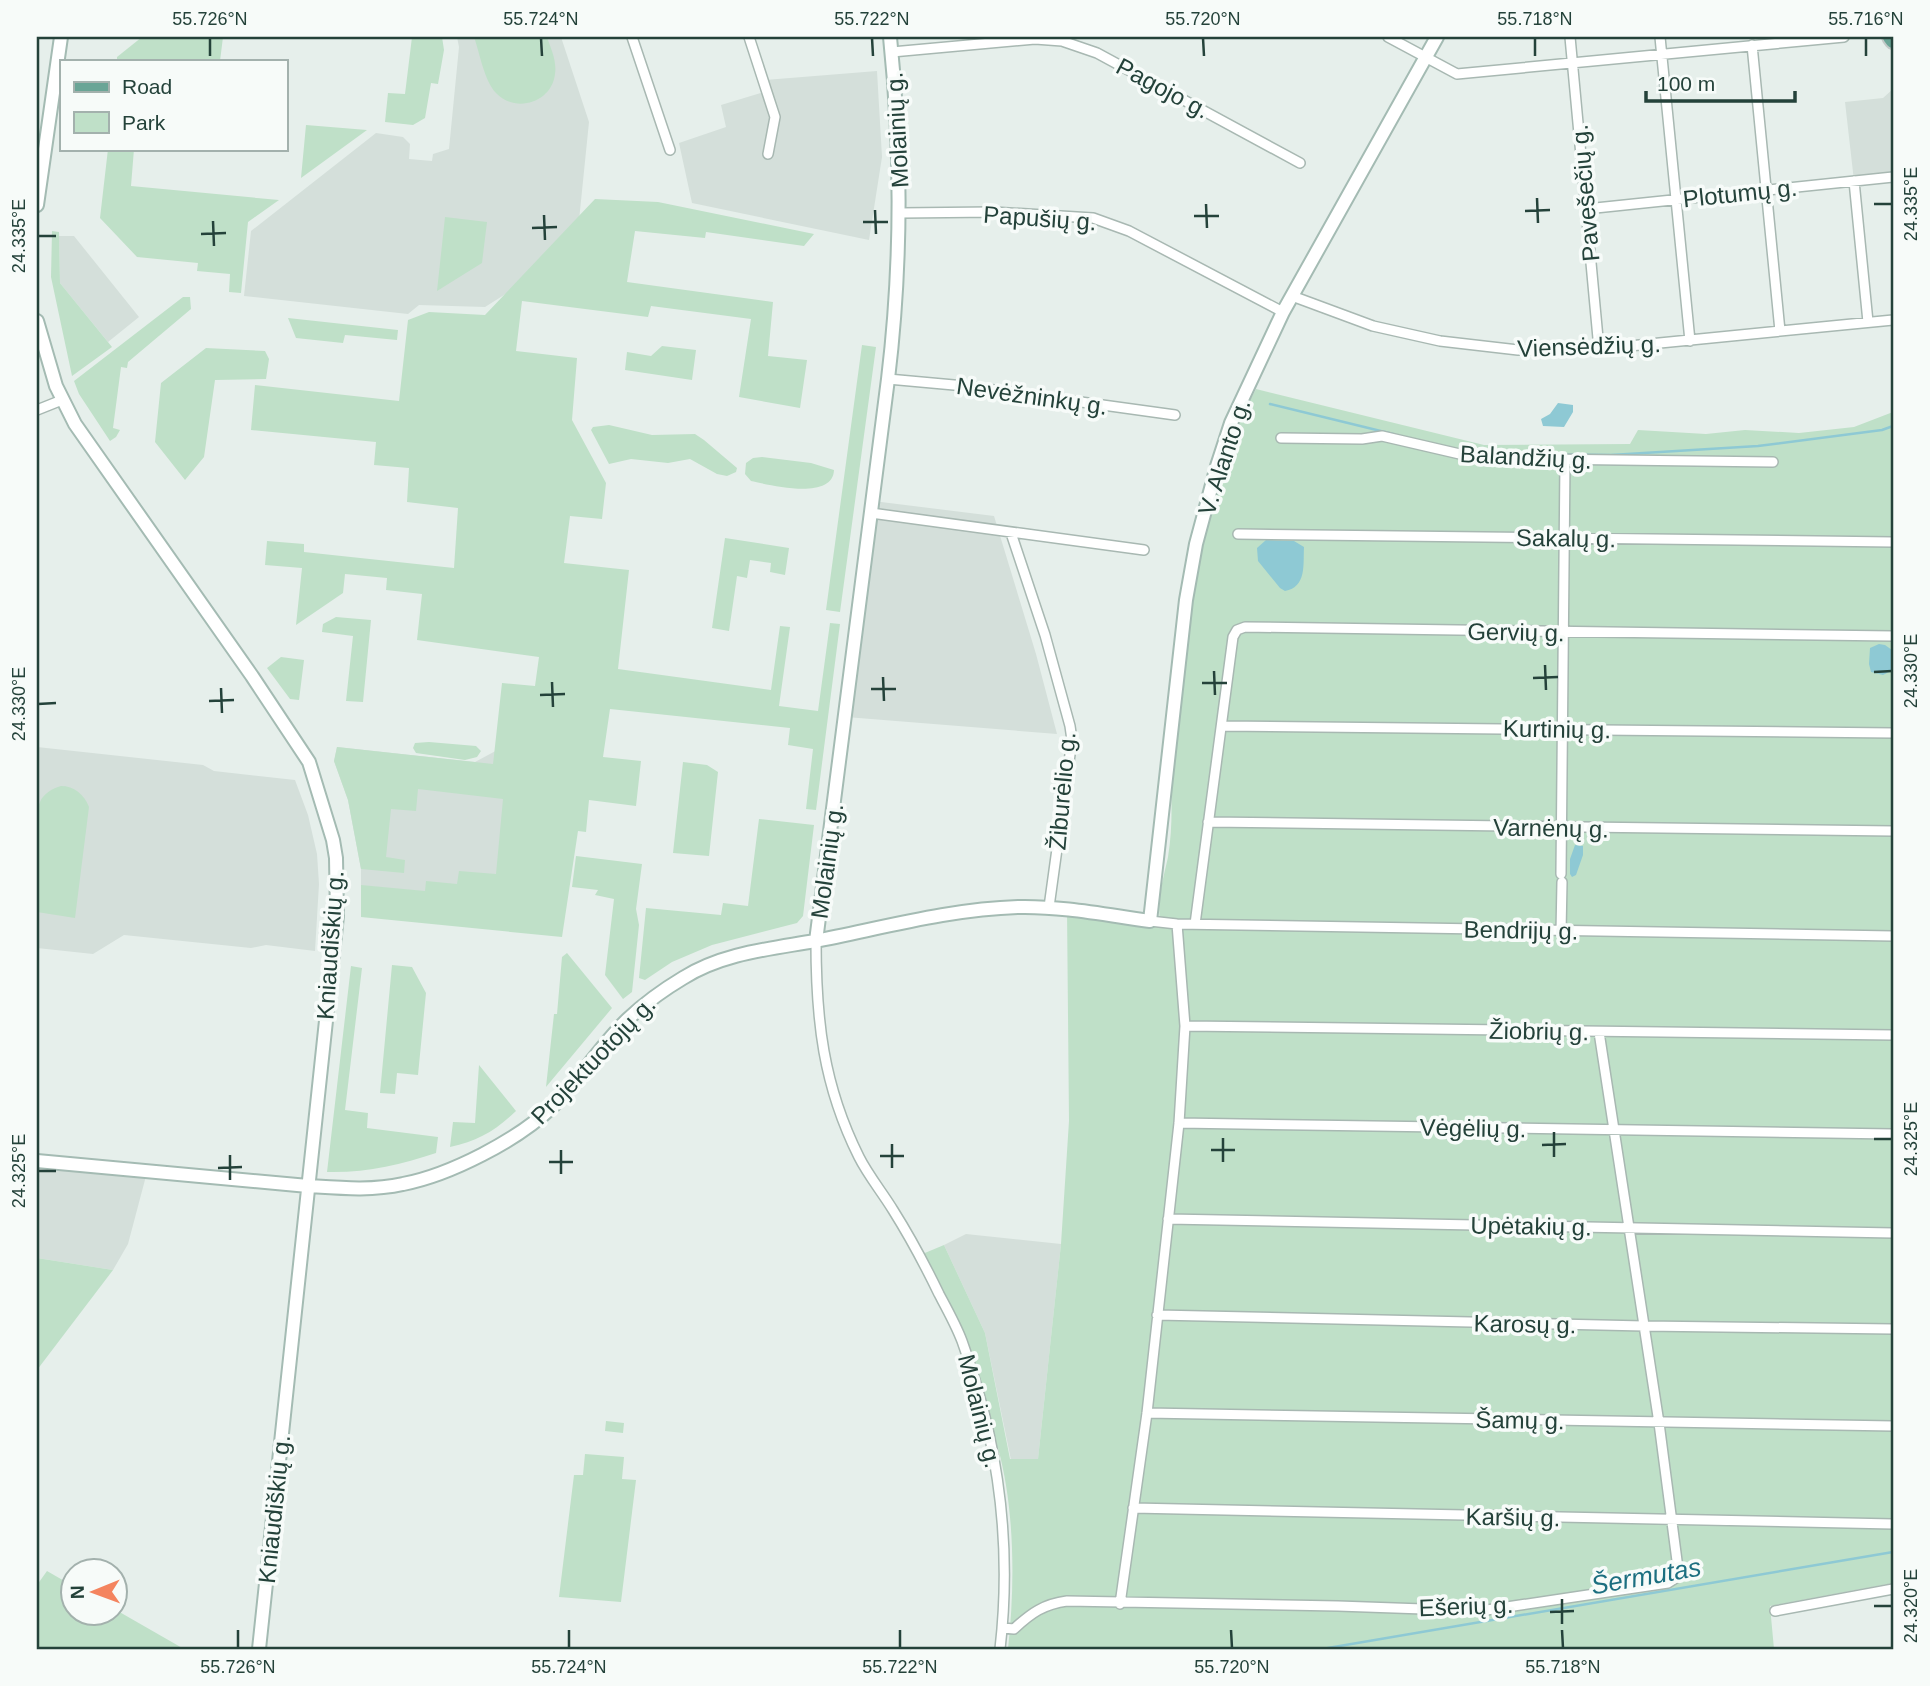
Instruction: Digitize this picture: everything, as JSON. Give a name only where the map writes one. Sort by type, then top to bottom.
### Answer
[{"type":"main road","points":[[37,205],[61,37]]},
{"type":"main road","name":"Molainių g.","points":[[816,941],[898,286],[900,149],[890,37]]},
{"type":"main road","name":"V. Alanto g.","points":[[1150,921],[1186,600],[1196,544],[1217,466],[1231,423],[1283,312],[1437,37]]},
{"type":"main road","points":[[1889,37],[1893,41]]},
{"type":"main road","name":"Kniaudiškių g.","points":[[37,321],[62,400],[75,424],[309,762],[333,839],[337,877],[333,956],[259,1649]]},
{"type":"main road","name":"Projektuotojų g.","points":[[37,1161],[308,1186],[365,1188],[402,1185],[447,1170],[503,1143],[531,1125],[552,1106],[619,1028],[655,995],[718,961],[893,924],[976,911],[1049,907],[1150,921]]},
{"type":"street","points":[[632,37],[670,150]]},
{"type":"street","points":[[749,37],[775,117],[768,154]]},
{"type":"street","points":[[1388,37],[1457,74],[1844,37]]},
{"type":"street","name":"Pavešečių g.","points":[[1570,37],[1599,349]]},
{"type":"street","points":[[1660,37],[1690,341]]},
{"type":"street","name":"Pagojo g.","points":[[892,51],[1035,39],[1077,45],[1097,53],[1300,163]]},
{"type":"street","points":[[1752,45],[1780,331]]},
{"type":"street","name":"Plotumų g.","points":[[1586,209],[1893,177]]},
{"type":"street","points":[[1854,181],[1868,322]]},
{"type":"street","name":"Papušių g.","points":[[901,212],[993,212],[1093,218],[1129,231],[1283,312]]},
{"type":"street","name":"Viensėdžių g.","points":[[1292,296],[1373,326],[1440,341],[1518,350],[1599,349],[1893,320]]},
{"type":"street","name":"Nevėžninkų g.","points":[[888,379],[965,386],[1175,415]]},
{"type":"street","points":[[37,410],[62,400]]},
{"type":"street","name":"Balandžių g.","points":[[1281,438],[1362,439],[1382,436],[1477,458],[1773,462]]},
{"type":"street","points":[[1561,932],[1565,461]]},
{"type":"street","points":[[871,513],[1144,550]]},
{"type":"street","name":"Žiburėlio g.","points":[[1011,533],[1045,635],[1072,740],[1049,907]]},
{"type":"street","name":"Sakalų g.","points":[[1238,534],[1893,542]]},
{"type":"street","name":"Gervių g.","points":[[1195,924],[1233,637],[1237,630],[1245,627],[1893,636]]},
{"type":"street","name":"Kurtinių g.","points":[[1222,726],[1893,733]]},
{"type":"street","name":"Varnėnų g.","points":[[1208,822],[1893,831]]},
{"type":"street","name":"Bendrijų g.","points":[[1150,921],[1177,924],[1561,932],[1893,936]]},
{"type":"street","points":[[1120,1604],[1147,1413],[1179,1123],[1185,1026],[1177,924]]},
{"type":"street","name":"Molainių g.","points":[[816,941],[819,1030],[839,1111],[860,1160],[904,1227],[952,1319],[962,1341],[981,1404],[996,1463],[1002,1517],[1003,1628],[1000,1649]]},
{"type":"street","name":"Žiobrių g.","points":[[1185,1026],[1893,1035]]},
{"type":"street","name":"Ešerių g.","points":[[1003,1628],[1014,1629],[1037,1609],[1051,1603],[1068,1601],[1480,1611],[1634,1589],[1668,1583],[1679,1576],[1659,1423],[1599,1031]]},
{"type":"street","name":"Vėgėlių g.","points":[[1179,1123],[1893,1134]]},
{"type":"street","name":"Upėtakių g.","points":[[1168,1219],[1893,1233]]},
{"type":"street","name":"Karosų g.","points":[[1157,1315],[1893,1329]]},
{"type":"street","name":"Šamų g.","points":[[1147,1413],[1893,1426]]},
{"type":"street","name":"Karšių g.","points":[[1133,1508],[1893,1524]]},
{"type":"street","points":[[1774,1611],[1893,1589]]},
{"type":"shaded area","points":[[457,37],[561,37],[589,122],[576,250],[485,307],[419,305],[408,314],[244,296],[251,231],[376,133],[403,137],[410,144],[409,159],[432,161],[433,154],[449,149],[459,47]]},
{"type":"shaded area","points":[[877,71],[882,157],[869,240],[692,203],[679,143],[726,127],[721,105],[764,92],[765,80]]},
{"type":"shaded area","points":[[1893,89],[1893,177],[1854,181],[1845,102],[1883,98]]},
{"type":"shaded area","points":[[59,236],[74,236],[139,317],[108,342],[60,283]]},
{"type":"shaded area","points":[[873,501],[994,516],[1057,734],[846,717]]},
{"type":"shaded area","points":[[516,740],[510,902],[361,888],[361,869],[348,800],[334,761],[337,747],[475,762]]},
{"type":"shaded area","points":[[37,747],[203,765],[214,771],[295,780],[308,815],[317,854],[319,884],[315,951],[266,945],[251,948],[124,935],[93,954],[37,948]]},
{"type":"shaded area","points":[[37,1167],[146,1176],[128,1244],[113,1270],[37,1258]]},
{"type":"shaded area","points":[[966,1234],[1061,1244],[1038,1459],[1011,1460],[985,1333],[944,1245]]},
{"type":"green space","points":[[142,37],[223,37],[220,60],[117,60],[117,57]]},
{"type":"green space","points":[[412,37],[442,37],[444,50],[438,84],[431,83],[425,118],[413,125],[385,122],[388,93],[405,94]]},
{"type":"green space","points":[[474,37],[547,37],[555,74],[547,92],[532,102],[523,104],[513,103],[496,93],[488,81]]},
{"type":"green space","points":[[306,125],[367,130],[301,178]]},
{"type":"green space","points":[[108,150],[134,150],[131,186],[279,200],[248,222],[241,293],[229,292],[230,274],[197,271],[198,263],[137,257],[100,218]]},
{"type":"green space","points":[[595,199],[658,202],[814,234],[804,246],[706,232],[705,238],[635,231],[627,282],[773,302],[768,356],[807,360],[800,408],[739,397],[751,319],[651,306],[648,317],[522,301],[516,351],[577,358],[572,420],[606,483],[602,519],[570,516],[564,563],[629,570],[618,669],[771,690],[780,626],[790,627],[779,706],[818,711],[830,623],[840,624],[816,810],[806,809],[813,749],[788,745],[790,728],[610,709],[603,757],[641,761],[636,806],[589,800],[586,832],[578,831],[562,937],[361,917],[361,885],[425,891],[426,881],[457,884],[459,871],[496,874],[503,799],[418,789],[416,811],[391,809],[386,857],[405,860],[404,873],[361,869],[348,800],[334,761],[337,747],[493,764],[502,683],[535,686],[539,657],[417,640],[422,594],[386,590],[387,578],[345,574],[343,593],[296,625],[302,568],[265,565],[267,541],[304,544],[304,552],[454,568],[458,508],[407,502],[409,468],[374,465],[376,442],[251,430],[255,385],[399,401],[408,320],[429,312],[485,315]]},
{"type":"green space","points":[[445,217],[487,222],[482,263],[437,291]]},
{"type":"green space","points":[[52,231],[59,232],[60,283],[112,347],[72,376],[51,277]]},
{"type":"green space","points":[[183,297],[190,297],[191,309],[128,362],[127,368],[121,367],[113,428],[120,430],[110,441],[79,394],[74,381]]},
{"type":"green space","points":[[288,318],[398,330],[397,340],[345,335],[343,343],[296,338]]},
{"type":"green space","points":[[862,345],[876,347],[840,612],[826,610]]},
{"type":"green space","points":[[662,346],[696,350],[692,380],[625,370],[627,352],[651,356]]},
{"type":"green space","points":[[206,348],[265,351],[269,359],[266,379],[215,380],[204,457],[185,480],[155,442],[161,383]]},
{"type":"green space","points":[[1256,389],[1484,445],[1630,444],[1638,430],[1706,434],[1745,430],[1799,433],[1854,427],[1893,412],[1893,1583],[1770,1606],[1774,1649],[1008,1649],[1012,1548],[1004,1472],[998,1448],[992,1448],[962,1341],[920,1255],[944,1245],[985,1333],[1010,1459],[1038,1459],[1061,1244],[1069,1121],[1067,909],[1160,922],[1160,897],[1170,839],[1171,785],[1188,633],[1205,531],[1235,434]]},
{"type":"green space","points":[[609,425],[652,435],[695,434],[737,468],[736,472],[727,476],[717,474],[690,459],[668,463],[631,459],[609,464],[591,430],[593,427]]},
{"type":"green space","points":[[753,458],[811,463],[834,470],[831,480],[812,488],[799,489],[751,481],[745,474],[746,463]]},
{"type":"green space","points":[[725,538],[789,548],[785,575],[770,572],[771,563],[750,560],[747,578],[737,576],[729,631],[712,628]]},
{"type":"green space","points":[[336,617],[371,620],[363,702],[346,701],[353,636],[322,632],[323,624]]},
{"type":"green space","points":[[281,657],[304,660],[299,700],[290,699],[267,668]]},
{"type":"green space","points":[[415,743],[476,746],[481,751],[477,757],[465,760],[416,753],[413,748]]},
{"type":"green space","points":[[683,762],[707,765],[718,772],[709,856],[673,853]]},
{"type":"green space","points":[[61,786],[78,792],[89,807],[75,918],[37,912],[38,811],[43,796]]},
{"type":"green space","points":[[759,819],[814,825],[803,916],[797,923],[712,945],[672,962],[645,980],[639,978],[646,908],[721,915],[723,903],[748,906]]},
{"type":"green space","points":[[576,856],[642,864],[636,909],[639,925],[632,992],[623,999],[605,975],[614,899],[595,895],[598,890],[572,887]]},
{"type":"green space","points":[[567,953],[612,1008],[546,1087],[562,957]]},
{"type":"green space","points":[[392,965],[412,967],[426,993],[418,1075],[397,1073],[395,1094],[380,1093]]},
{"type":"green space","points":[[351,966],[362,968],[345,1110],[368,1113],[367,1128],[438,1137],[436,1153],[369,1170],[327,1172]]},
{"type":"green space","points":[[479,1065],[516,1111],[486,1134],[450,1147],[453,1122],[475,1123]]},
{"type":"green space","points":[[37,1258],[113,1270],[37,1370]]},
{"type":"green space","points":[[606,1421],[624,1423],[623,1433],[605,1431]]},
{"type":"green space","points":[[585,1454],[624,1457],[622,1479],[636,1480],[621,1602],[559,1597],[574,1475],[583,1475]]},
{"type":"green space","points":[[47,1571],[60,1578],[60,1626],[130,1626],[130,1618],[184,1649],[37,1649],[37,1585]]},
{"type":"water","points":[[1558,403],[1573,405],[1573,412],[1564,427],[1543,426],[1541,419],[1550,414]]},
{"type":"water","points":[[1266,540],[1294,541],[1304,547],[1302,574],[1292,589],[1285,591],[1280,588],[1258,561],[1257,548]]},
{"type":"water","points":[[1879,644],[1892,650],[1891,671],[1883,675],[1871,672],[1869,664],[1870,648]]},
{"type":"water","points":[[1575,845],[1583,846],[1583,855],[1576,875],[1572,877],[1570,859]]},
{"type":"waterway","points":[[1270,404],[1393,434]]},
{"type":"waterway","points":[[1474,454],[1611,455],[1758,446],[1882,430],[1893,426]]},
{"type":"waterway","name":"Šermutas","points":[[1322,1649],[1893,1552]]}]
